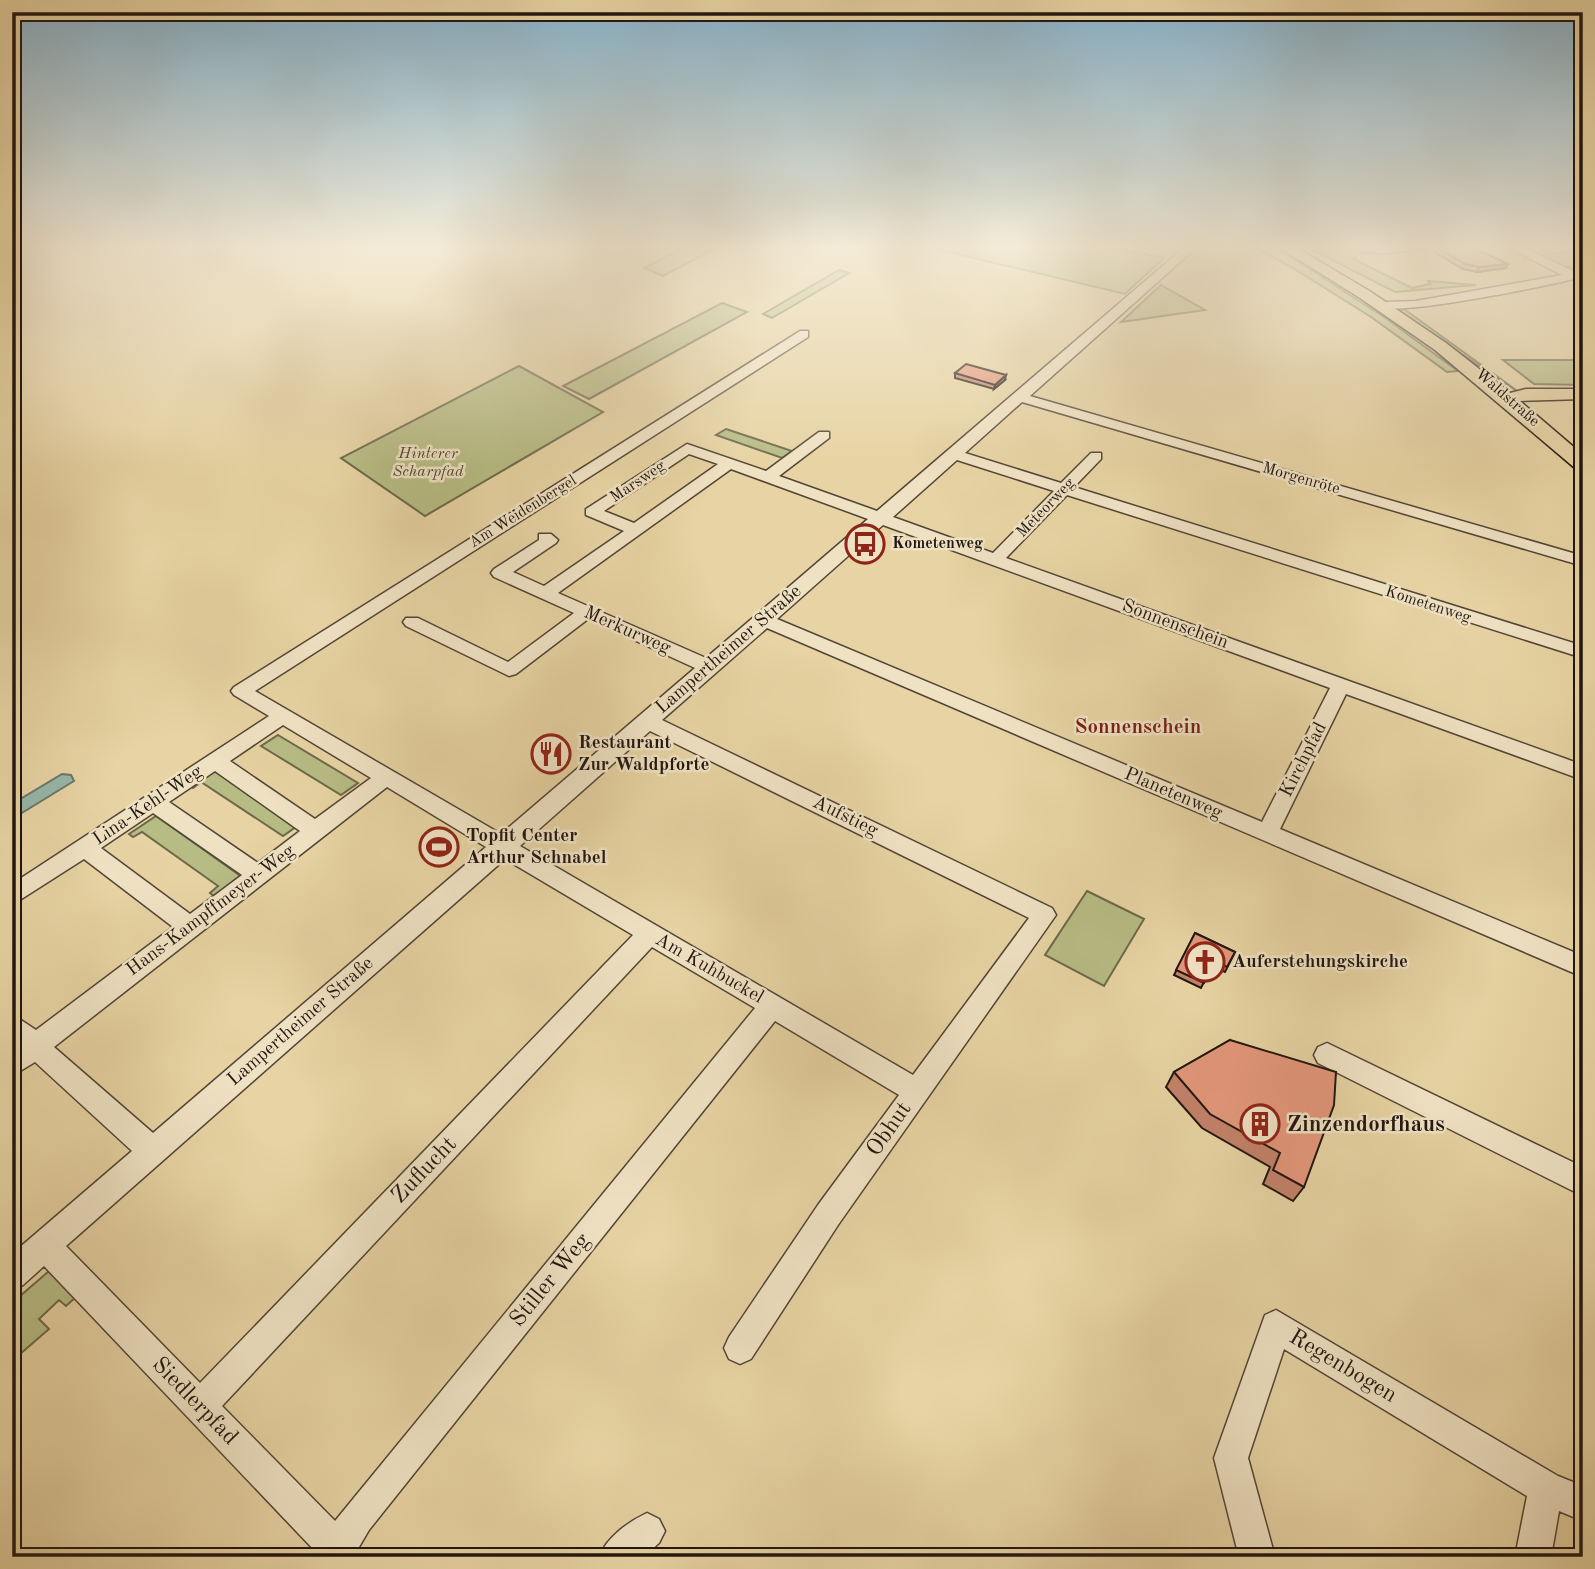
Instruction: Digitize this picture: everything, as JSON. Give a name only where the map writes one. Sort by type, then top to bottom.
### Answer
[{"type":"main road","name":"Waldstraße","points":[[1416,319],[1583,446]]},
{"type":"main road","points":[[1523,398],[1583,394]]},
{"type":"main road","name":"Waldstraße","points":[[1523,398],[1583,465]]},
{"type":"main road","points":[[1523,398],[1583,400]]},
{"type":"street","name":"Lampertheimer Straße","points":[[12,1275],[1109,319]]},
{"type":"street","name":"Am Weidenbergel","points":[[283,716],[242,691],[804,334]]},
{"type":"street","name":"Morgenröte","points":[[1019,397],[1583,561]]},
{"type":"street","points":[[768,477],[824,435]]},
{"type":"street","name":"Sonnenschein","points":[[687,448],[1583,772]]},
{"type":"street","name":"Marsweg","points":[[636,530],[592,512],[687,448]]},
{"type":"street","name":"Kometenweg","points":[[953,454],[1583,652]]},
{"type":"street","name":"Meteorweg","points":[[995,560],[1096,456]]},
{"type":"street","points":[[545,594],[730,463]]},
{"type":"street","name":"Merkurweg","points":[[545,537],[550,540],[500,573],[709,667]]},
{"type":"street","points":[[412,622],[509,670],[586,612]]},
{"type":"street","name":"Planetenweg","points":[[763,620],[1583,967]]},
{"type":"street","name":"Kirchpfad","points":[[1266,834],[1341,686]]},
{"type":"street","points":[[283,716],[502,847]]},
{"type":"street","name":"Lina-Kehl-Weg","points":[[12,896],[283,716]]},
{"type":"street","name":"Aufstieg","points":[[647,721],[1044,915]]},
{"type":"street","points":[[215,761],[316,831]]},
{"type":"street","name":"Hans-Kampffmeyer-Weg","points":[[12,1064],[386,777]]},
{"type":"street","points":[[153,802],[258,874]]},
{"type":"street","name":"Am Kuhbuckel","points":[[502,847],[916,1091]]},
{"type":"street","points":[[85,848],[190,927]]},
{"type":"street","name":"Obhut","points":[[740,1348],[828,1215],[1044,915]]},
{"type":"street","name":"Zuflucht","points":[[200,1406],[649,934]]},
{"type":"street","name":"Stiller Weg","points":[[338,1554],[357,1518],[772,1006]]},
{"type":"street","points":[[12,1025],[153,1152]]},
{"type":"street","points":[[1327,1055],[1583,1182]]},
{"type":"street","name":"Siedlerpfad","points":[[45,1245],[338,1554]]},
{"type":"street","name":"Regenbogen","points":[[1257,1557],[1231,1458],[1276,1326],[1546,1488],[1583,1504]]},
{"type":"street","points":[[1533,1557],[1546,1488]]},
{"type":"street","points":[[617,1557],[647,1531]]},
{"type":"green space","points":[[691,319],[734,319],[589,399],[563,386]]},
{"type":"green space","points":[[1374,319],[1387,319],[1458,371],[1447,372]]},
{"type":"green space","points":[[1409,319],[1418,319],[1520,393]]},
{"type":"green space","points":[[1503,360],[1576,360],[1583,375],[1583,385],[1534,384]]},
{"type":"green space","name":"Hinterer Scharpfad","points":[[519,366],[603,412],[425,516],[341,458]]},
{"type":"green space","points":[[726,429],[792,451],[782,458],[716,435]]},
{"type":"green space","points":[[278,735],[358,783],[341,795],[261,746]]},
{"type":"green space","points":[[214,769],[300,824],[283,836],[201,782],[193,788],[189,785]]},
{"type":"green space","points":[[156,816],[242,877],[215,897],[210,893],[218,886],[142,832],[133,837],[129,834]]},
{"type":"green space","points":[[1087,891],[1144,919],[1104,986],[1045,955]]},
{"type":"green space","points":[[49,1271],[76,1297],[66,1306],[59,1300],[39,1319],[49,1329],[12,1361],[12,1303]]},
{"type":"shaded area","points":[[62,774],[71,775],[74,781],[12,819],[12,804]]},
{"type":"building","points":[[966,364],[1006,375],[995,385],[955,373]]},
{"type":"building","name":"Auferstehungskirche","points":[[1195,933],[1235,952],[1227,967],[1215,961],[1204,983],[1176,970]]},
{"type":"building","name":"Zinzendorfhaus","points":[[1230,1040],[1336,1072],[1334,1105],[1304,1187],[1273,1170],[1280,1153],[1210,1114],[1174,1072]]},
{"type":"place","name":"Kometenweg","points":[[865,544]]},
{"type":"place","name":"Restaurant Zur Waldpforte","points":[[551,754]]},
{"type":"place","name":"Topfit Center Arthur Schnabel","points":[[439,847]]},
{"type":"place","name":"Auferstehungskirche","points":[[1205,962]]},
{"type":"place","name":"Zinzendorfhaus","points":[[1260,1124]]},
{"type":"district","name":"Sonnenschein","points":[[1138,727]]}]
